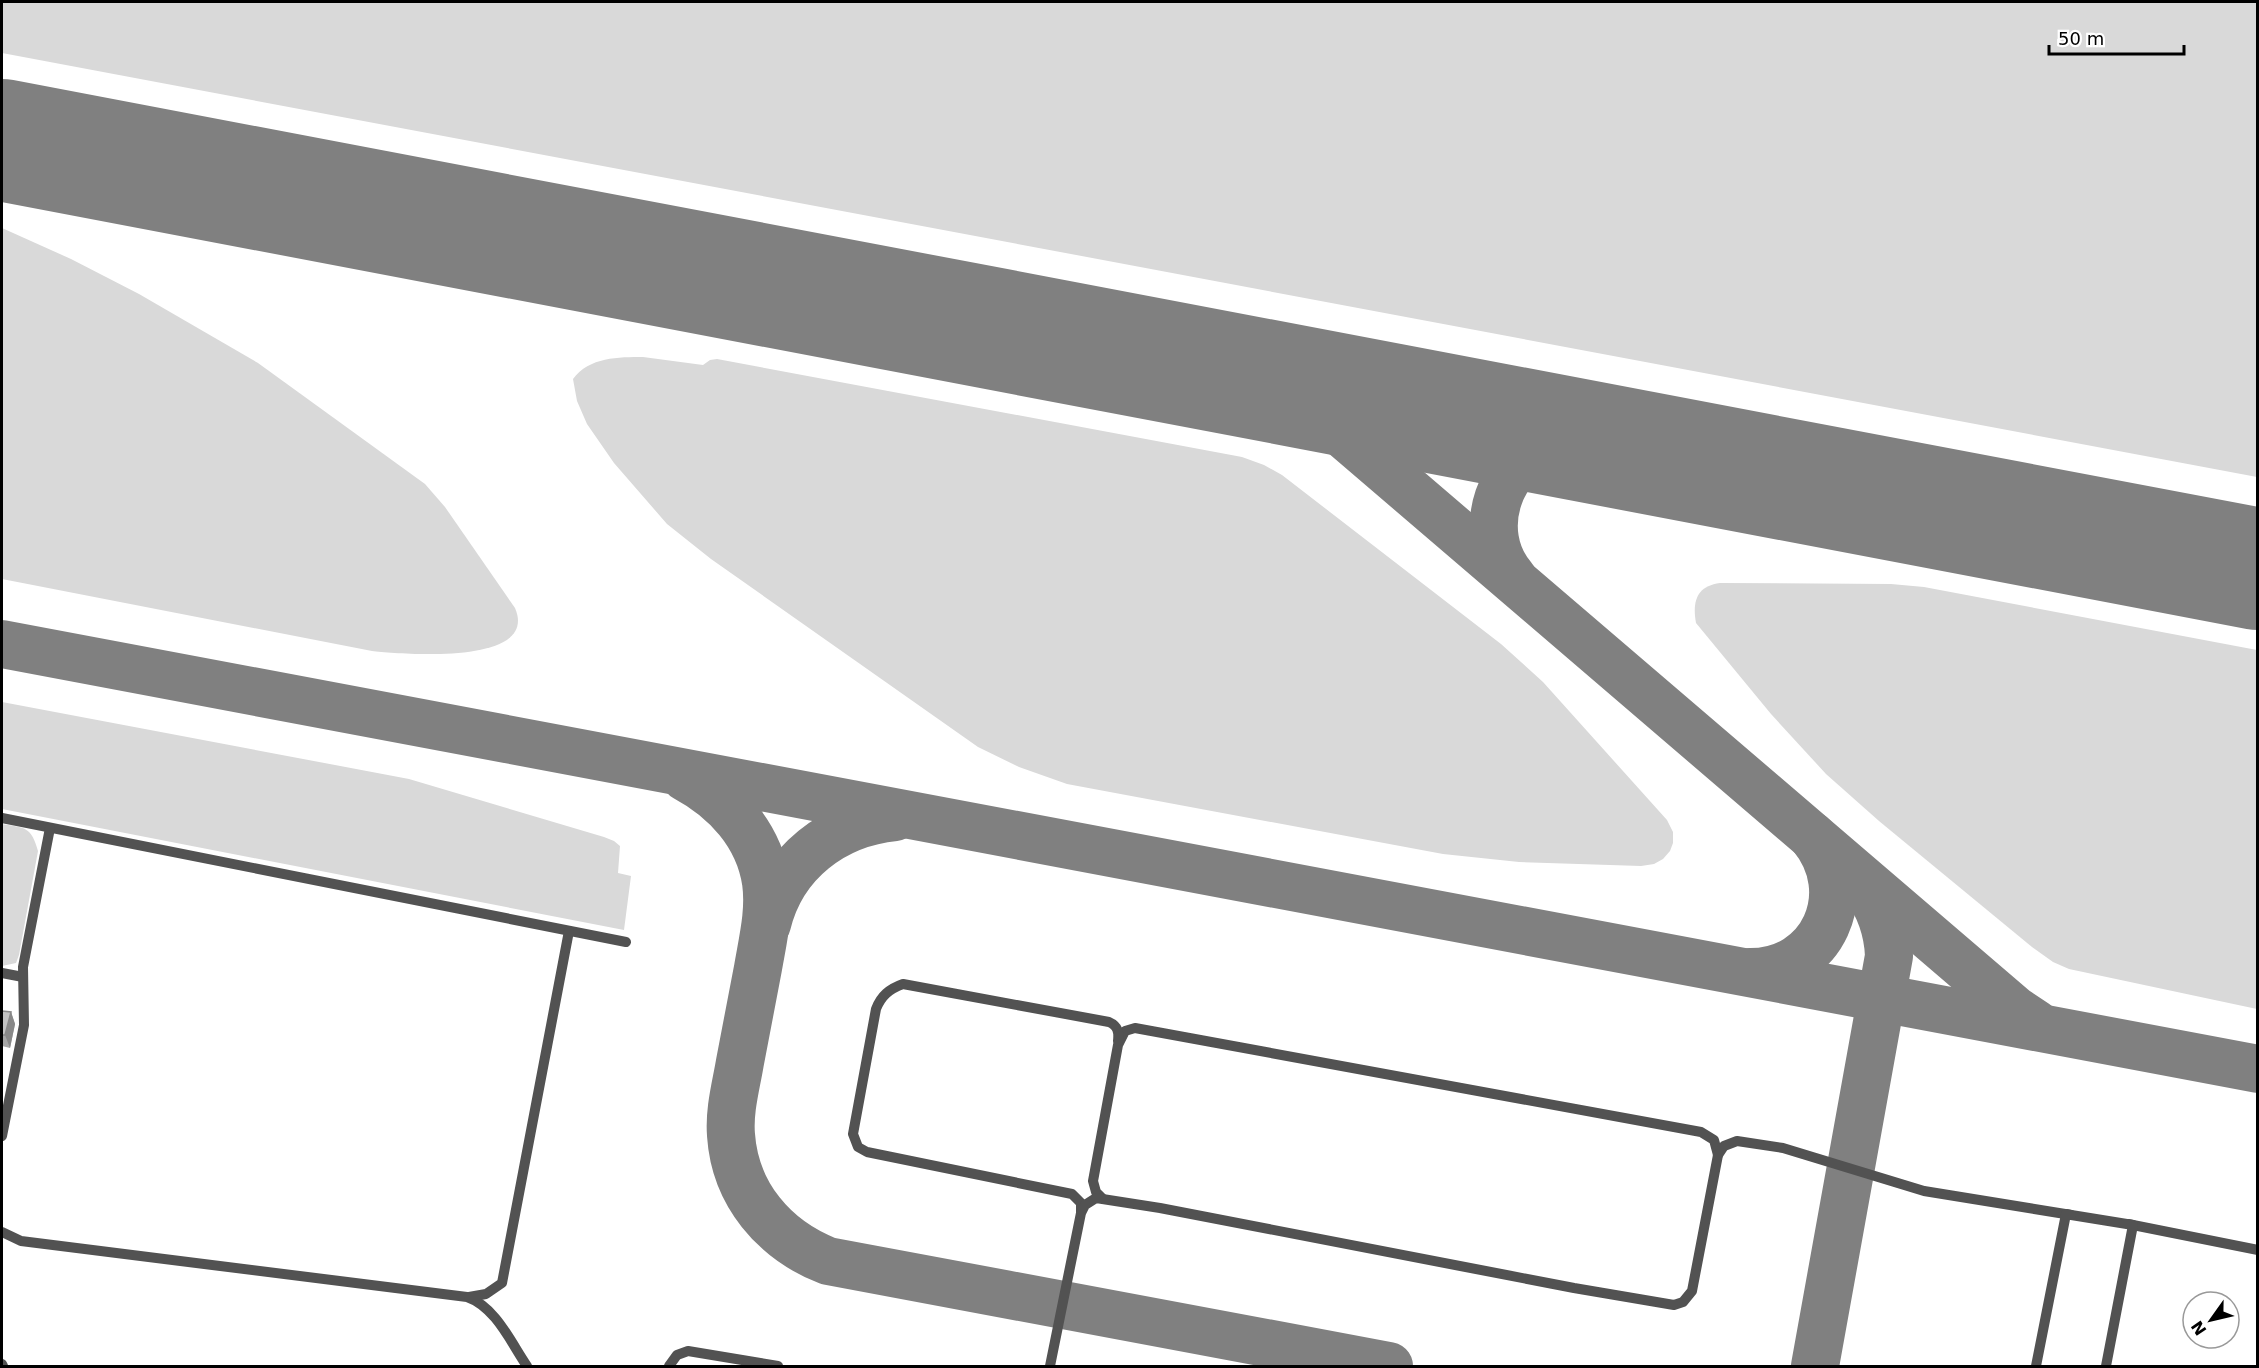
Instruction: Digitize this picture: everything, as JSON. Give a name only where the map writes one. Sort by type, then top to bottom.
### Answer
[{"type":"lane","points":[[2,818],[626,942]]},
{"type":"lane","points":[[2,1136],[24,1025],[23,967],[50,828]]},
{"type":"lane","points":[[2,1232],[21,1241],[461,1296],[474,1297],[486,1294],[502,1283],[569,931]]},
{"type":"lane","points":[[2,973],[23,977]]},
{"type":"lane","points":[[1093,1180],[1083,1191],[1070,1193],[867,1152],[858,1147],[853,1134],[876,1009],[884,995],[892,988],[903,984],[1109,1022],[1115,1025],[1118,1031],[1118,1044],[1093,1180],[1095,1192],[1102,1198]]},
{"type":"lane","points":[[1081,1213],[1088,1202],[1102,1198],[1671,1305],[1683,1302],[1692,1291],[1718,1155],[1714,1140],[1701,1132],[1135,1028],[1125,1031],[1118,1044]]},
{"type":"lane","points":[[1718,1155],[1727,1144],[1737,1141],[1782,1148],[1924,1191],[2133,1225]]},
{"type":"lane","points":[[1050,1366],[1081,1213],[1080,1200],[1070,1193]]},
{"type":"lane","points":[[2036,1366],[2066,1214],[2258,1250]]},
{"type":"lane","points":[[2106,1366],[2133,1225]]},
{"type":"lane","points":[[461,1296],[476,1301],[490,1312],[527,1366]]},
{"type":"lane","points":[[669,1366],[677,1355],[688,1351],[778,1366]]},
{"type":"shaded area","points":[[2,2],[2257,2],[2257,477],[2,53]]},
{"type":"shaded area","points":[[2,228],[71,259],[139,294],[258,363],[425,484],[445,507],[515,608],[517,627],[507,640],[488,648],[463,652],[410,654],[372,651],[2,579]]},
{"type":"shaded area","points":[[643,357],[703,365],[710,360],[717,359],[1242,457],[1264,465],[1282,475],[1501,644],[1543,682],[1667,820],[1673,832],[1670,851],[1654,864],[1641,866],[1519,862],[1443,854],[1067,784],[1019,767],[978,747],[711,559],[667,524],[614,463],[587,424],[577,401],[573,379],[587,366],[596,362],[615,358]]},
{"type":"shaded area","points":[[1720,583],[1891,584],[1924,587],[2257,650],[2257,1009],[2069,969],[2053,962],[2032,947],[1879,821],[1826,774],[1771,714],[1696,623],[1696,601],[1701,591]]},
{"type":"shaded area","points":[[2,702],[409,779],[604,837],[620,846],[618,873],[631,876],[624,930],[2,809]]},
{"type":"shaded area","points":[[2,824],[16,826],[30,833],[38,851],[19,955],[16,963],[2,966]]},
{"type":"building","points":[[2,1011],[11,1012],[5,1035],[2,1035]]},
{"type":"taxiway","points":[[1260,379],[1295,393],[2015,1010],[2036,1024]]},
{"type":"taxiway","points":[[1513,578],[1501,559],[1495,539],[1494,518],[1498,498],[1508,479],[1521,462],[1538,449],[1562,439],[1582,440]]},
{"type":"taxiway","points":[[2,644],[2258,1069]]},
{"type":"taxiway","points":[[685,777],[714,796],[738,820],[756,849],[766,882],[765,925],[733,1098],[731,1135],[740,1177],[749,1195],[761,1212],[791,1241],[828,1261],[1389,1366]]},
{"type":"taxiway","points":[[767,924],[774,902],[785,882],[798,864],[814,850],[832,837],[851,828],[895,817]]},
{"type":"taxiway","points":[[1749,972],[1775,969],[1797,959],[1814,944],[1826,926],[1832,904],[1832,881],[1826,858],[1812,836]]},
{"type":"taxiway","points":[[1815,1366],[1889,956],[1882,919],[1864,885]]},
{"type":"runway","points":[[2,140],[2258,569]]}]
